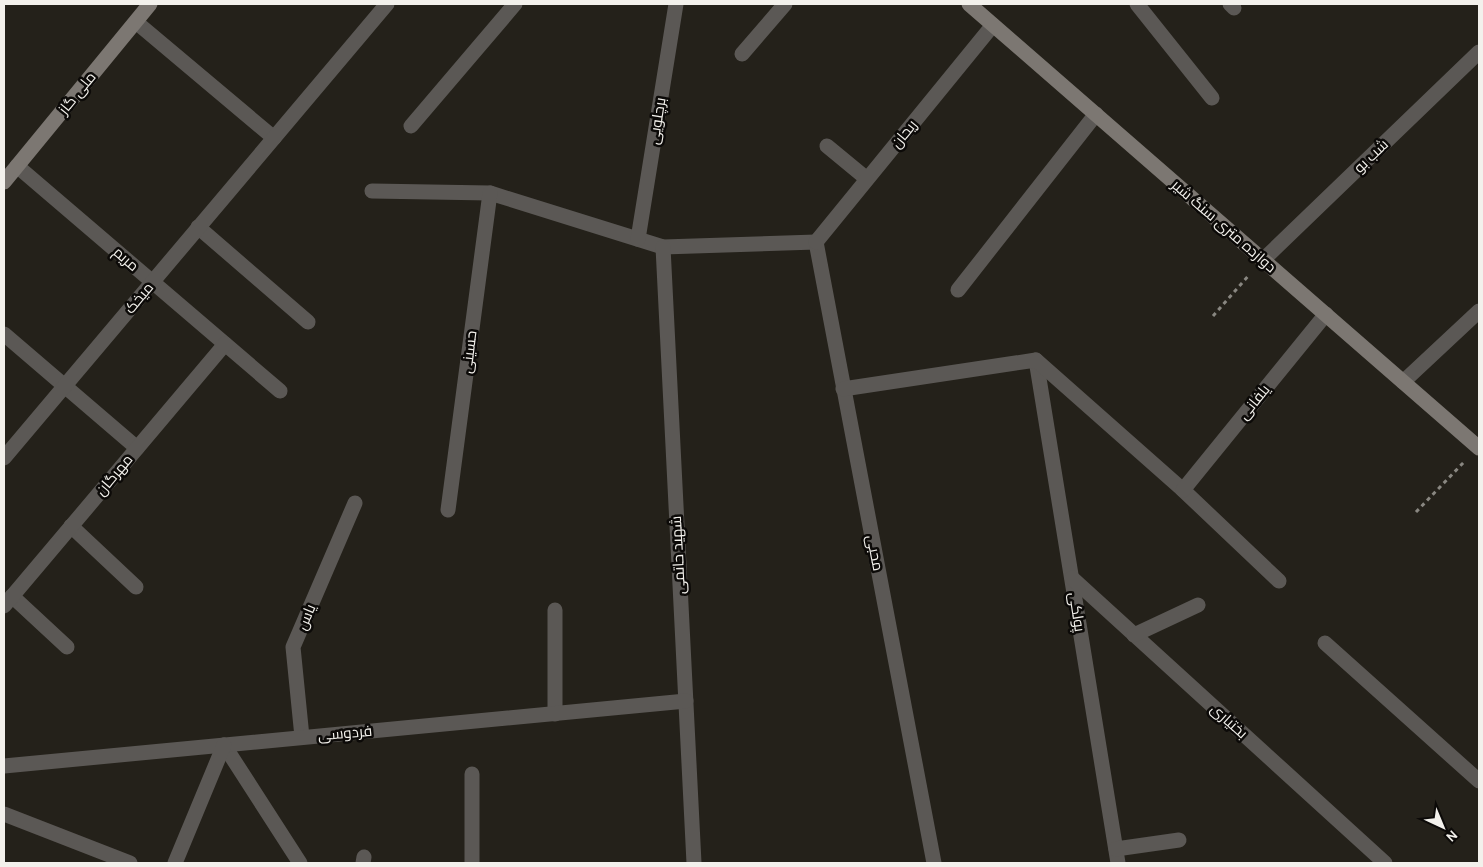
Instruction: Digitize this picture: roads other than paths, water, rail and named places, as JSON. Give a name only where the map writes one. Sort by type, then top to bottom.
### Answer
[{"type":"street","name":"ملی گاز","points":[[4,182],[150,4]]},
{"type":"street","name":"میخک","points":[[4,458],[387,4]]},
{"type":"street","points":[[411,126],[516,4]]},
{"type":"street","name":"برچلویی","points":[[638,239],[676,4]]},
{"type":"street","points":[[742,54],[785,4]]},
{"type":"street","name":"دوازده متری سنگ شیر","points":[[969,4],[1479,447]]},
{"type":"street","points":[[1137,4],[1212,98]]},
{"type":"street","points":[[136,22],[274,138]]},
{"type":"street","name":"ریحان","points":[[816,242],[993,25]]},
{"type":"street","name":"شب بو","points":[[1263,260],[1479,52]]},
{"type":"street","points":[[958,290],[1096,114]]},
{"type":"street","points":[[827,146],[867,179]]},
{"type":"street","name":"مریم","points":[[17,166],[280,391]]},
{"type":"street","points":[[372,191],[490,194],[663,247],[816,242]]},
{"type":"street","name":"حسینی","points":[[448,510],[490,194]]},
{"type":"street","points":[[198,227],[308,322]]},
{"type":"street","name":"محبی","points":[[816,242],[934,863]]},
{"type":"street","name":"شهید حاتمی","points":[[663,247],[694,863]]},
{"type":"street","points":[[1404,382],[1479,311]]},
{"type":"street","name":"یلفانی","points":[[1183,490],[1326,314]]},
{"type":"street","points":[[4,334],[137,448]]},
{"type":"street","name":"مهرگان","points":[[8,601],[225,344]]},
{"type":"street","points":[[844,389],[1036,360],[1183,490],[1280,581]]},
{"type":"street","name":"پولکی","points":[[1036,360],[1117,856]]},
{"type":"street","name":"یاس","points":[[302,737],[293,647],[355,503]]},
{"type":"street","points":[[71,526],[136,587]]},
{"type":"street","name":"بختیاری","points":[[1072,578],[1386,863]]},
{"type":"street","points":[[8,601],[67,647]]},
{"type":"street","points":[[1134,635],[1198,605]]},
{"type":"street","points":[[555,610],[555,714]]},
{"type":"street","points":[[1325,643],[1479,781]]},
{"type":"street","name":"فردوسی","points":[[4,766],[686,701]]},
{"type":"street","points":[[175,863],[224,745]]},
{"type":"street","points":[[224,745],[300,863]]},
{"type":"street","points":[[472,774],[472,863]]},
{"type":"street","points":[[4,814],[130,863]]},
{"type":"street","points":[[1117,856],[1179,840]]}]
